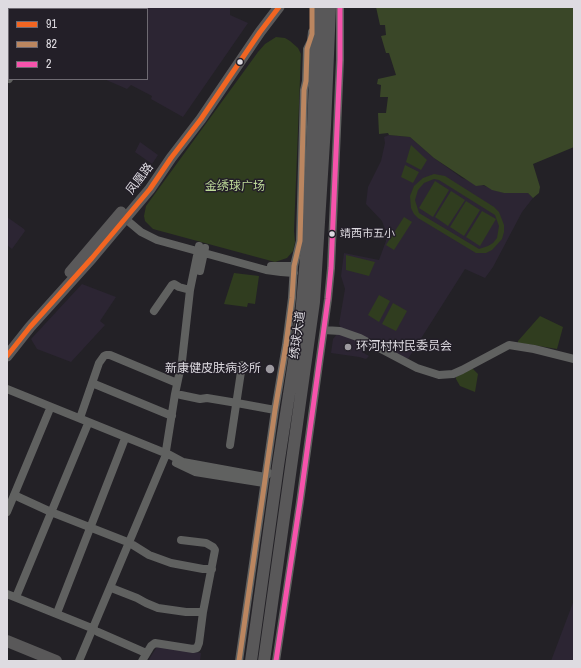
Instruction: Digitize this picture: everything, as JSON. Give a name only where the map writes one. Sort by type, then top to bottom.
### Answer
[{"type":"main road","name":"凤凰路","points":[[124,215],[256,26],[272,7]]},
{"type":"main road","name":"凤凰路","points":[[7,349],[44,302],[150,189],[279,7]]},
{"type":"main road","name":"绣球大道","points":[[251,661],[303,299],[309,222],[318,7]]},
{"type":"main road","name":"绣球大道","points":[[264,661],[314,302],[330,7]]},
{"type":"main road","points":[[7,641],[56,661]]},
{"type":"main road","points":[[7,648],[38,661]]},
{"type":"street","points":[[239,661],[275,410],[283,366],[292,298],[294,269],[300,241],[304,90],[306,81],[307,49],[312,34],[312,7]]},
{"type":"street","points":[[276,661],[324,330],[330,268],[340,60],[340,7]]},
{"type":"street","points":[[323,158],[335,146]]},
{"type":"street","points":[[124,215],[141,232],[153,238],[266,265],[294,269]]},
{"type":"street","points":[[168,457],[172,416],[182,361],[190,290],[202,249]]},
{"type":"street","points":[[83,661],[168,457],[181,395],[202,249]]},
{"type":"street","points":[[154,311],[172,285],[174,284],[190,290]]},
{"type":"street","points":[[324,330],[340,331],[360,338],[417,368],[439,375],[453,374],[509,345],[534,349],[574,359]]},
{"type":"street","points":[[283,366],[296,352]]},
{"type":"street","points":[[80,418],[99,363],[104,356],[110,355],[177,383]]},
{"type":"street","points":[[230,445],[242,365]]},
{"type":"street","points":[[92,383],[172,416]]},
{"type":"street","points":[[7,389],[80,418],[168,457]]},
{"type":"street","points":[[7,395],[124,441],[183,462],[265,480]]},
{"type":"street","points":[[181,395],[275,410]]},
{"type":"street","points":[[274,420],[287,407]]},
{"type":"street","points":[[7,512],[50,411]]},
{"type":"street","points":[[16,597],[87,426]]},
{"type":"street","points":[[296,435],[310,427]]},
{"type":"street","points":[[57,613],[124,441]]},
{"type":"street","points":[[265,480],[278,466]]},
{"type":"street","points":[[14,495],[89,528],[131,544],[149,555],[171,564],[212,569]]},
{"type":"street","points":[[7,594],[57,613],[96,631],[144,657],[152,644],[157,642],[193,649],[197,648],[215,552],[214,546],[206,543],[181,540]]},
{"type":"street","points":[[79,661],[96,631],[110,587],[131,544]]},
{"type":"street","points":[[255,555],[267,546]]},
{"type":"street","points":[[280,552],[292,546]]},
{"type":"street","points":[[114,589],[138,598],[146,604],[158,608],[186,612],[203,612]]},
{"type":"street","points":[[244,628],[258,613]]},
{"type":"street","points":[[268,632],[282,622]]},
{"type":"shaded area","points":[[7,7],[230,7],[230,15],[248,23],[183,117],[151,99],[152,96],[131,85],[127,89],[106,80],[148,80],[148,8],[8,8],[7,12]]},
{"type":"shaded area","points":[[389,135],[410,137],[434,158],[462,178],[504,193],[528,193],[533,198],[522,212],[493,267],[485,278],[465,269],[408,359],[341,328],[339,324],[345,289],[341,276],[344,253],[379,260],[386,241],[386,232],[382,221],[366,204],[368,187],[381,161],[385,143],[384,137]]},
{"type":"shaded area","points":[[140,142],[158,155],[152,164],[135,152]]},
{"type":"shaded area","points":[[7,217],[25,231],[12,249],[7,245]]},
{"type":"shaded area","points":[[82,284],[116,297],[100,321],[105,325],[71,362],[37,349],[31,339]]},
{"type":"shaded area","name":"环河村村民委员会","points":[[337,334],[366,342],[362,352],[369,356],[366,359],[331,353],[333,339]]},
{"type":"shaded area","points":[[574,600],[574,661],[551,661]]},
{"type":"shaded area","points":[[158,645],[201,653],[200,661],[148,661]]},
{"type":"green space","points":[[376,7],[574,7],[574,147],[533,164],[540,187],[539,193],[533,198],[528,193],[504,193],[492,190],[484,185],[476,186],[434,158],[410,137],[389,135],[388,133],[379,134],[378,113],[386,113],[388,97],[380,97],[381,85],[377,84],[378,79],[396,75],[389,53],[386,53],[381,36],[386,35],[385,25],[380,25]]},
{"type":"green space","name":"金绣球广场","points":[[276,37],[285,38],[290,41],[298,48],[301,54],[294,231],[295,242],[293,251],[287,258],[275,262],[153,229],[145,221],[144,216],[146,206],[258,52],[265,44]]},
{"type":"green space","points":[[411,145],[427,160],[421,170],[406,162]]},
{"type":"green space","points":[[405,165],[419,172],[413,183],[401,177]]},
{"type":"green space","points":[[434,174],[445,176],[494,207],[499,212],[504,225],[502,239],[492,250],[486,253],[476,253],[418,218],[411,208],[410,196],[414,186],[423,178]],"holes":[[[434,179],[439,180],[495,215],[499,226],[497,238],[493,243],[479,249],[419,213],[415,200],[418,190],[424,183]]]},
{"type":"green space","points":[[435,181],[449,190],[433,217],[419,208]]},
{"type":"green space","points":[[451,191],[465,200],[448,226],[435,217]]},
{"type":"green space","points":[[466,201],[480,210],[464,236],[450,227]]},
{"type":"green space","points":[[482,211],[496,219],[480,246],[466,237]]},
{"type":"green space","points":[[404,217],[412,222],[394,250],[386,245]]},
{"type":"green space","points":[[346,255],[375,262],[369,276],[346,270]]},
{"type":"green space","points":[[234,273],[259,276],[255,304],[248,303],[247,307],[224,304]]},
{"type":"green space","points":[[379,295],[390,301],[379,322],[368,315]]},
{"type":"green space","points":[[393,303],[407,311],[396,331],[382,324]]},
{"type":"green space","points":[[540,316],[563,327],[557,349],[518,343],[518,341]]},
{"type":"green space","points":[[472,368],[478,374],[475,392],[460,386],[456,379],[456,377]]},
{"type":"transit line","name":"91","points":[[7,356],[30,327],[92,258],[150,189],[279,7]]},
{"type":"transit line","name":"82","points":[[239,661],[275,410],[286,345],[292,298],[294,266],[300,241],[304,90],[306,81],[307,49],[312,34],[312,7]]},
{"type":"transit line","name":"2","points":[[276,661],[328,299],[331,268],[340,60],[340,7]]},
{"type":"place","name":"靖西市五小","points":[[332,234]]},
{"type":"place","name":"环河村村民委员会","points":[[348,347]]},
{"type":"place","name":"新康健皮肤病诊所","points":[[270,369]]}]
